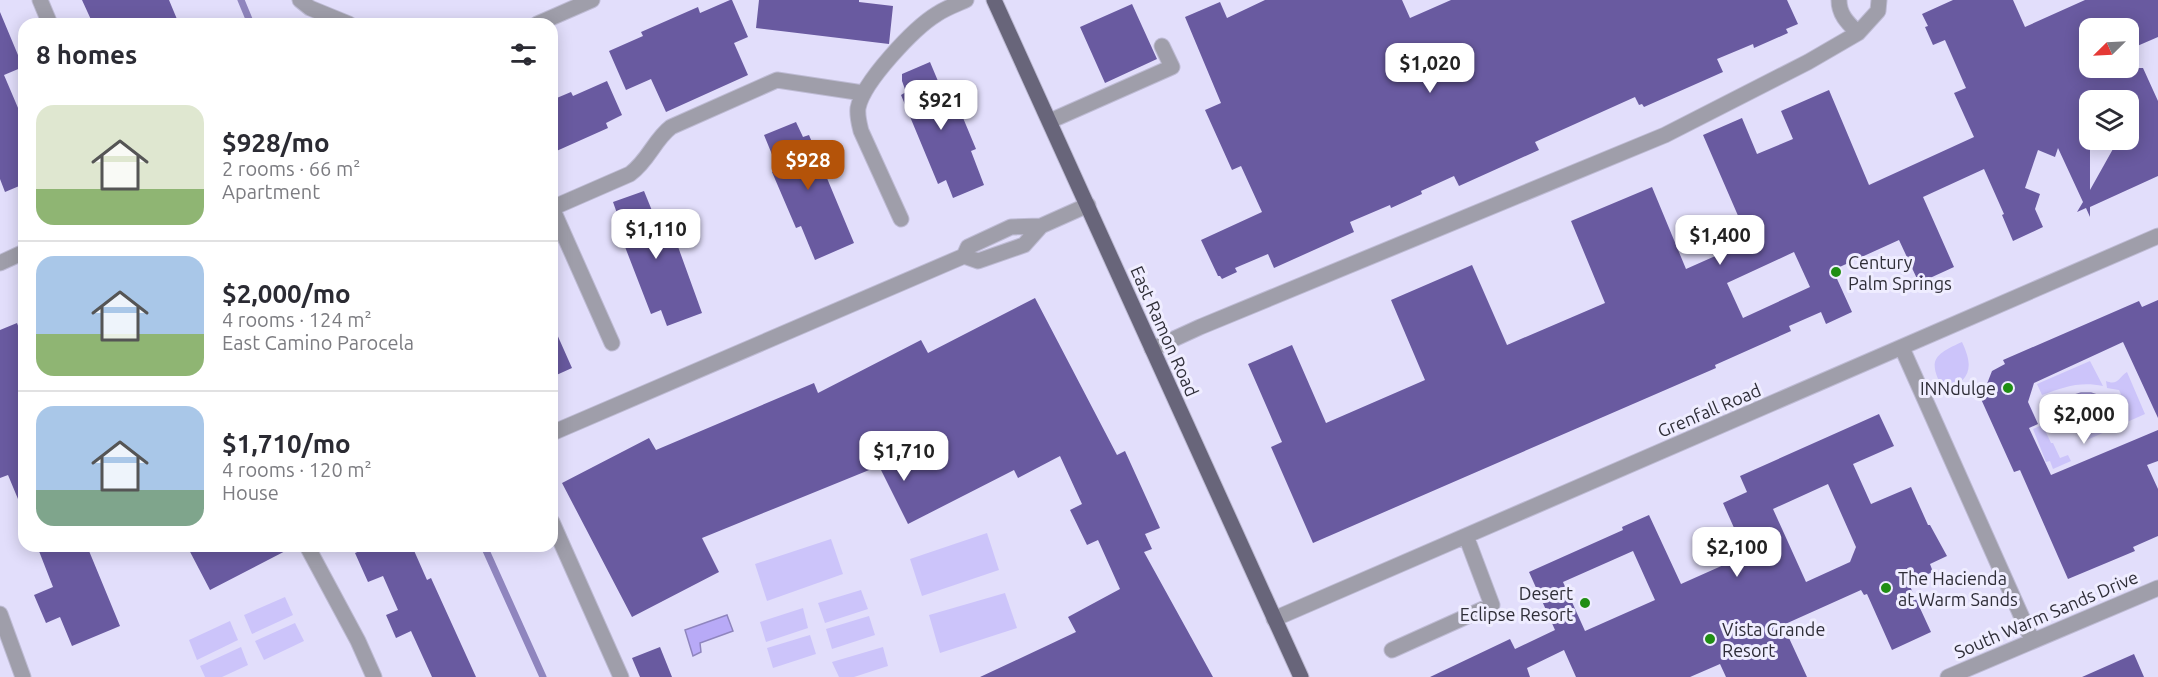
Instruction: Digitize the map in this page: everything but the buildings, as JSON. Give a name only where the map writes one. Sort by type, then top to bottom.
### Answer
[{"type":"main road","name":"East Ramon Road","points":[[998,1],[1152,349],[1301,677]]},
{"type":"street","points":[[40,0],[48,18]]},
{"type":"street","points":[[300,0],[310,8],[334,18]]},
{"type":"street","points":[[551,18],[592,0]]},
{"type":"street","points":[[901,219],[858,121],[858,109],[863,93],[890,58],[920,26],[938,13],[966,0]]},
{"type":"street","points":[[1839,0],[1839,9],[1846,21],[1858,33]]},
{"type":"street","points":[[1152,349],[1210,322],[1665,135],[1808,62],[1858,33],[1878,11],[1879,0]]},
{"type":"street","points":[[1050,121],[1172,67],[1162,46]]},
{"type":"street","points":[[558,205],[630,174],[642,166],[663,133],[671,127],[777,80],[863,93]]},
{"type":"street","points":[[558,430],[964,256],[968,247],[1011,227],[1041,226],[1088,205]]},
{"type":"street","points":[[558,222],[612,343]]},
{"type":"street","points":[[964,256],[978,261],[1024,245],[1041,226]]},
{"type":"street","name":"Grenfall Road","points":[[1274,619],[2158,236]]},
{"type":"street","points":[[0,263],[18,255]]},
{"type":"street","points":[[1902,348],[2032,640]]},
{"type":"street","points":[[558,535],[621,677]]},
{"type":"street","points":[[1392,650],[1492,605],[1466,536]]},
{"type":"street","points":[[310,552],[358,641],[374,677]]},
{"type":"street","name":"South Warm Sands Drive","points":[[1948,677],[2032,640],[2157,590]]},
{"type":"street","points":[[0,614],[23,677]]},
{"type":"shaded area","points":[[1962,342],[1969,367],[1960,383],[1945,394],[1937,375],[1935,362],[1943,352]]},
{"type":"shaded area","points":[[2090,361],[2103,386],[2065,387],[2042,395],[2037,384]]},
{"type":"shaded area","points":[[2127,372],[2145,414],[2087,440],[2082,432],[2113,421],[2121,415],[2121,393],[2119,390],[2107,388],[2106,381],[2116,382]]},
{"type":"shaded area","points":[[2081,393],[2091,393],[2106,398],[2109,404],[2107,409],[2095,410],[2078,420],[2073,419],[2067,409],[2058,407],[2059,400]]},
{"type":"shaded area","points":[[2044,424],[2060,458],[2068,455],[2071,461],[2053,469],[2050,461],[2046,462],[2033,429]]},
{"type":"shaded area","points":[[987,533],[999,570],[922,596],[910,559]]},
{"type":"shaded area","points":[[831,539],[843,574],[767,601],[755,564]]},
{"type":"shaded area","points":[[861,590],[868,609],[825,623],[818,603]]},
{"type":"shaded area","points":[[1005,593],[1017,628],[940,653],[929,615]]},
{"type":"shaded area","points":[[285,597],[293,615],[252,634],[244,615]]},
{"type":"shaded area","points":[[803,608],[808,628],[766,642],[760,622]]},
{"type":"shaded area","points":[[727,615],[733,631],[700,643],[701,652],[693,656],[685,630]]},
{"type":"shaded area","points":[[869,616],[875,635],[832,649],[826,629]]},
{"type":"shaded area","points":[[230,621],[238,640],[197,660],[189,640]]},
{"type":"shaded area","points":[[295,623],[304,641],[264,660],[255,641]]},
{"type":"shaded area","points":[[810,635],[816,654],[773,668],[767,648]]},
{"type":"shaded area","points":[[241,647],[248,665],[222,677],[205,677],[200,666]]},
{"type":"shaded area","points":[[883,647],[888,666],[854,677],[839,677],[832,662]]},
{"type":"waterway","points":[[241,0],[248,18]]},
{"type":"waterway","points":[[487,552],[543,677]]},
{"type":"place","name":"Century Palm Springs","points":[[1836,272]]},
{"type":"place","name":"INNdulge","points":[[2008,388]]},
{"type":"place","name":"The Hacienda at Warm Sands","points":[[1886,588]]},
{"type":"place","name":"Desert Eclipse Resort","points":[[1585,603]]},
{"type":"place","name":"Vista Grande Resort","points":[[1710,639]]}]
